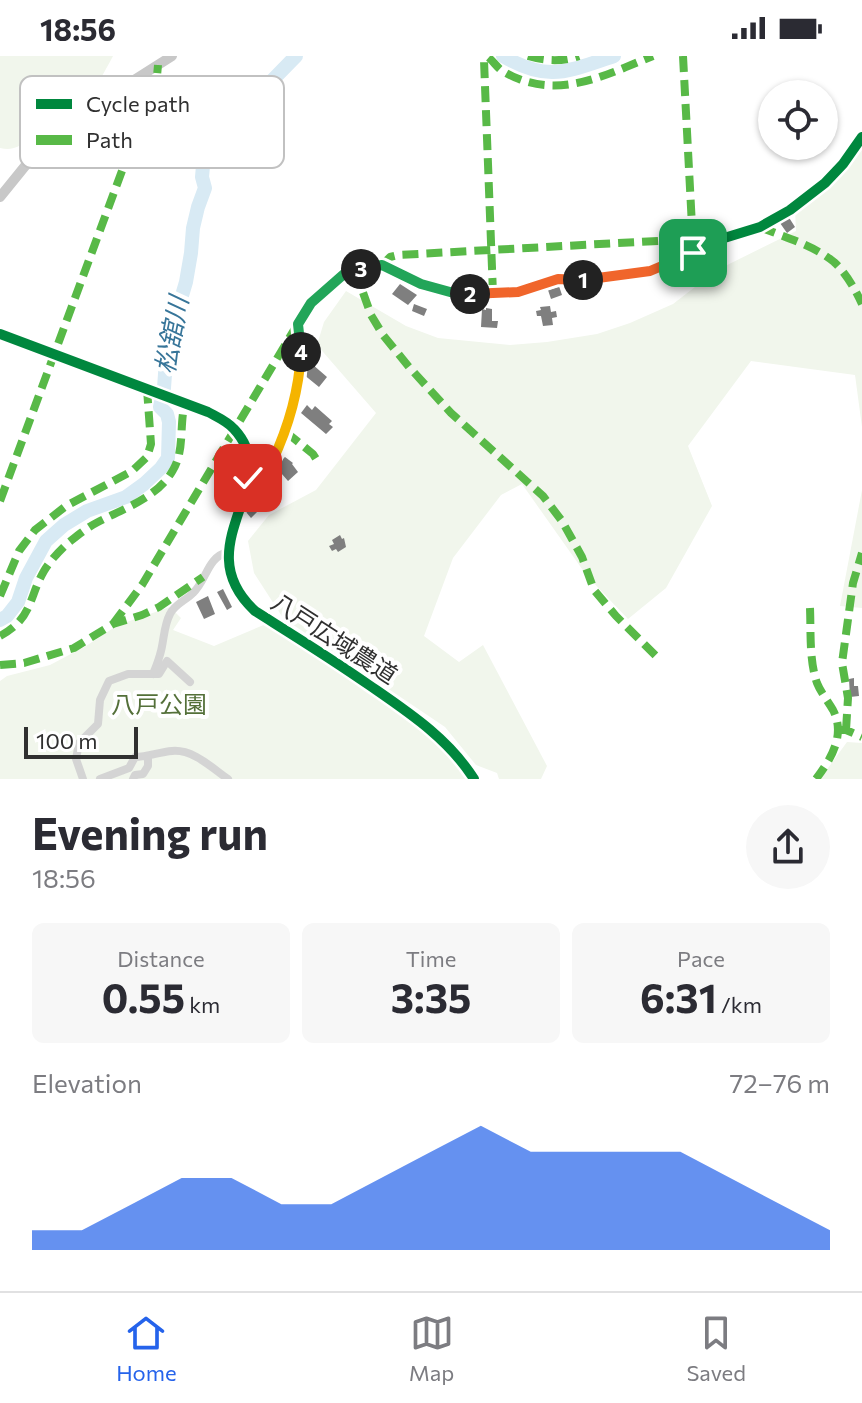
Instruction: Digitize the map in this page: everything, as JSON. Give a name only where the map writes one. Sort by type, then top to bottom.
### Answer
[{"type":"main road","points":[[140,76],[172,56]]},
{"type":"main road","points":[[0,197],[24,168]]},
{"type":"street","points":[[246,493],[254,489],[269,468],[292,412],[302,344],[298,324],[311,303],[344,274],[382,265],[421,284],[468,294],[518,292],[558,279],[582,280],[650,271],[721,239],[760,227],[790,210],[825,183],[862,137]]},
{"type":"street","name":"八戸広域農道","points":[[0,334],[208,412],[227,422],[248,451],[246,493],[232,529],[228,552],[229,568],[245,602],[352,673],[445,741],[474,779]]},
{"type":"street","points":[[153,674],[169,615],[174,607],[200,586],[219,554],[228,552]]},
{"type":"street","points":[[83,779],[76,759],[79,743],[98,724],[100,700],[109,681],[128,674],[159,674],[167,661],[190,682]]},
{"type":"street","points":[[132,774],[135,757],[175,750],[197,757],[228,779]]},
{"type":"street","points":[[100,779],[143,774],[148,766],[148,757]]},
{"type":"green space","points":[[0,56],[113,56],[102,76],[20,76],[20,145],[0,148]]},
{"type":"green space","points":[[862,138],[862,427],[855,375],[751,361],[688,446],[712,506],[666,588],[628,619],[587,576],[522,484],[501,495],[453,558],[424,636],[459,662],[483,645],[547,766],[541,779],[499,779],[497,773],[476,765],[445,727],[283,618],[254,573],[248,541],[269,515],[316,490],[376,413],[317,345],[324,322],[346,291],[406,326],[438,338],[510,345],[597,334],[673,304],[717,270],[796,231],[795,210]]},
{"type":"green space","points":[[862,490],[862,608],[840,606]]},
{"type":"green space","name":"八戸公園","points":[[170,607],[181,618],[173,630],[214,646],[266,624],[420,727],[442,745],[467,779],[0,779],[0,681],[7,676],[50,665],[118,625]]},
{"type":"green space","points":[[847,742],[862,743],[862,779],[820,779]]},
{"type":"building","points":[[788,216],[795,227],[787,233],[780,223]]},
{"type":"building","points":[[400,284],[417,295],[408,305],[392,294]]},
{"type":"building","points":[[559,286],[562,295],[551,299],[548,290]]},
{"type":"building","points":[[414,304],[427,309],[424,316],[412,311]]},
{"type":"building","points":[[550,306],[557,317],[552,318],[553,325],[543,326],[541,316],[537,316],[536,311],[541,310],[540,307]]},
{"type":"building","points":[[482,309],[492,309],[492,321],[498,321],[497,328],[481,327]]},
{"type":"building","points":[[312,364],[327,377],[319,387],[303,374]]},
{"type":"building","points":[[307,405],[312,410],[315,406],[332,421],[329,424],[333,427],[326,434],[301,413]]},
{"type":"building","points":[[285,457],[298,472],[288,481],[275,466]]},
{"type":"building","points":[[270,484],[279,497],[269,504],[261,491]]},
{"type":"building","points":[[259,493],[263,499],[255,504],[259,510],[251,518],[246,512]]},
{"type":"building","points":[[340,535],[346,547],[338,552],[336,549],[332,551],[329,546],[334,544],[332,540]]},
{"type":"building","points":[[223,589],[232,607],[227,610],[217,592]]},
{"type":"building","points":[[208,596],[215,614],[204,619],[196,602]]},
{"type":"building","points":[[854,678],[859,696],[850,697],[849,679]]},
{"type":"waterway","name":"松舘川","points":[[276,76],[296,56]]},
{"type":"waterway","name":"松舘川","points":[[503,56],[533,70],[546,72],[571,70],[614,56]]},
{"type":"waterway","name":"松舘川","points":[[0,620],[18,602],[26,578],[46,541],[87,511],[126,497],[144,484],[168,458],[169,422],[167,414],[160,407],[167,346],[186,282],[193,228],[205,188],[203,168]]},
{"type":"marked path","points":[[528,56],[554,60],[579,56]]},
{"type":"marked path","points":[[493,294],[484,60],[488,57],[501,70],[519,79],[554,85],[588,81],[653,56]]},
{"type":"marked path","points":[[683,56],[693,245]]},
{"type":"marked path","points":[[157,76],[158,65]]},
{"type":"marked path","points":[[0,501],[123,168]]},
{"type":"marked path","points":[[760,227],[808,246],[834,262],[862,304]]},
{"type":"marked path","points":[[382,265],[390,257],[398,255],[693,239],[713,234]]},
{"type":"marked path","points":[[355,270],[371,315],[383,335],[451,413],[543,496],[562,521],[582,557],[594,590],[659,659]]},
{"type":"marked path","points":[[113,624],[142,585],[297,325]]},
{"type":"marked path","points":[[0,596],[19,551],[35,530],[66,506],[132,471],[147,457],[151,444],[147,389]]},
{"type":"marked path","points":[[0,636],[19,622],[44,571],[65,546],[94,524],[150,495],[167,479],[179,454],[185,403]]},
{"type":"marked path","points":[[286,432],[313,454],[318,462]]},
{"type":"marked path","points":[[846,730],[848,698],[842,663],[853,583],[862,553]]},
{"type":"marked path","points":[[0,665],[24,663],[74,648],[113,624],[159,607],[203,577]]},
{"type":"marked path","points":[[810,608],[814,674],[837,719],[838,729],[835,746],[816,779]]},
{"type":"marked path","points":[[838,730],[862,737]]},
{"type":"cycle path","points":[[246,493],[259,483],[270,468],[287,428],[300,365],[298,324],[311,303],[344,274],[382,265],[421,284],[468,294],[518,292],[558,279],[582,280],[662,268],[721,239],[760,227],[790,210],[825,183],[862,137]]},
{"type":"cycle path","points":[[0,334],[208,412],[231,426],[247,450],[249,471],[231,539],[229,562],[236,586],[255,611],[355,675],[426,727],[452,751],[474,779]]},
{"type":"route","points":[[248,478],[246,493],[254,489],[269,468],[284,437],[300,370],[302,344],[298,324],[311,303],[344,274],[382,265],[421,284],[450,292],[518,292],[558,279],[582,280],[650,271],[693,253]]}]
